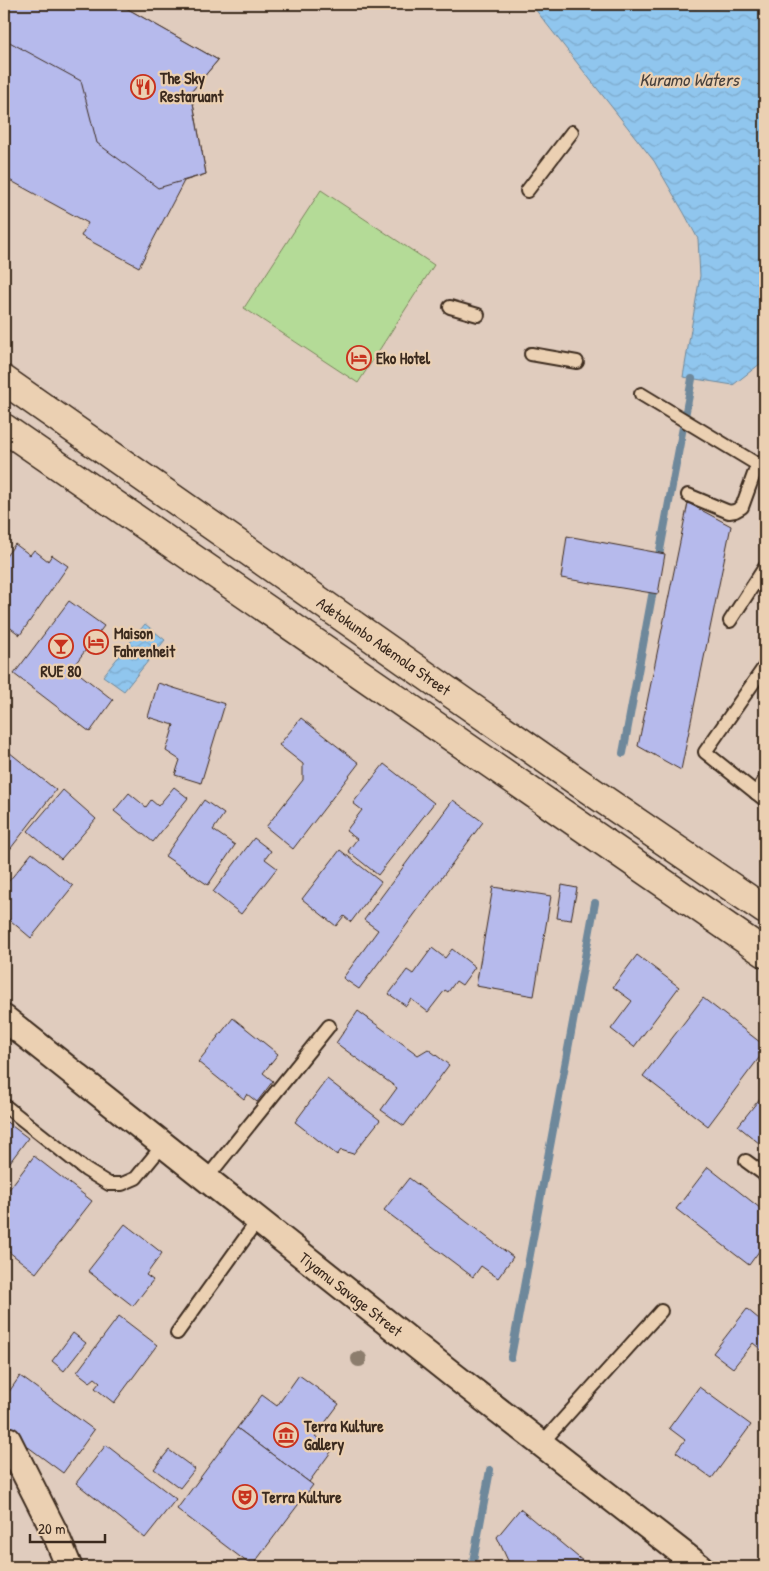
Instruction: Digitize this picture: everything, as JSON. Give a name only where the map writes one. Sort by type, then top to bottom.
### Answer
[{"type":"main road","name":"Adetokunbo Ademola Street","points":[[4,380],[578,782],[765,910]]},
{"type":"main road","points":[[4,428],[765,953]]},
{"type":"street","name":"Tiyamu Savage Street","points":[[4,1018],[541,1444],[700,1567]]},
{"type":"street","points":[[8,1440],[55,1533],[69,1567]]},
{"type":"lane","points":[[527,191],[572,132]]},
{"type":"lane","points":[[450,307],[478,315]]},
{"type":"lane","points":[[531,354],[577,362]]},
{"type":"lane","points":[[641,394],[762,466],[742,508],[735,511],[729,512],[688,495]]},
{"type":"lane","points":[[730,620],[765,567]]},
{"type":"lane","points":[[765,666],[705,752],[760,797],[765,779]]},
{"type":"lane","points":[[206,1179],[329,1026]]},
{"type":"lane","points":[[4,1105],[86,1170],[110,1184],[122,1184],[136,1178],[163,1145]]},
{"type":"lane","points":[[746,1161],[765,1174]]},
{"type":"lane","points":[[177,1333],[258,1220]]},
{"type":"lane","points":[[541,1444],[661,1311]]},
{"type":"green space","points":[[321,190],[434,265],[358,383],[244,308]]},
{"type":"water","name":"Kuramo Waters","points":[[531,4],[765,4],[765,360],[733,385],[683,377],[700,276],[698,239],[654,161]]},
{"type":"water","points":[[145,624],[165,640],[124,691],[103,676]]},
{"type":"building","points":[[4,4],[119,4],[218,60],[191,92],[206,174],[184,181],[139,267],[81,236],[88,223],[4,177],[4,142],[6,138],[4,137]]},
{"type":"building","points":[[4,4],[119,4],[218,60],[191,92],[206,174],[158,188],[97,143],[81,81],[4,39]]},
{"type":"building","points":[[688,503],[731,526],[681,770],[638,746]]},
{"type":"building","points":[[567,536],[665,554],[658,594],[561,578]]},
{"type":"building","points":[[15,544],[30,555],[34,550],[48,561],[52,555],[68,566],[20,635],[4,623],[4,559]]},
{"type":"building","points":[[69,601],[104,626],[72,668],[113,700],[90,732],[14,674]]},
{"type":"building","points":[[158,683],[225,704],[201,783],[175,775],[180,760],[166,751],[174,725],[148,717]]},
{"type":"building","points":[[301,718],[359,763],[293,849],[266,827],[303,780],[303,764],[279,745]]},
{"type":"building","points":[[4,748],[56,790],[4,857]]},
{"type":"building","points":[[384,764],[434,803],[378,875],[348,851],[357,839],[346,831],[362,810],[353,803]]},
{"type":"building","points":[[174,787],[188,798],[153,842],[114,811],[129,793],[146,807],[151,800],[158,806]]},
{"type":"building","points":[[63,790],[96,819],[61,859],[28,831]]},
{"type":"building","points":[[204,800],[224,814],[213,830],[235,845],[208,885],[165,856]]},
{"type":"building","points":[[453,800],[483,822],[359,989],[343,978],[378,930],[364,920]]},
{"type":"building","points":[[254,838],[271,851],[265,859],[277,868],[241,914],[213,892]]},
{"type":"building","points":[[340,850],[381,882],[351,922],[344,916],[336,926],[302,899]]},
{"type":"building","points":[[32,853],[73,886],[31,938],[4,915],[4,887]]},
{"type":"building","points":[[562,885],[577,888],[571,920],[557,918]]},
{"type":"building","points":[[493,887],[551,896],[534,996],[476,986]]},
{"type":"building","points":[[432,948],[445,958],[452,949],[475,967],[462,985],[456,981],[448,992],[445,990],[428,1012],[411,999],[406,1006],[389,994],[407,970],[413,974]]},
{"type":"building","points":[[637,955],[679,987],[634,1047],[611,1029],[632,1001],[613,987]]},
{"type":"building","points":[[703,998],[765,1046],[765,1050],[708,1126],[643,1076]]},
{"type":"building","points":[[358,1011],[418,1055],[428,1049],[449,1065],[404,1126],[381,1110],[397,1088],[336,1043]]},
{"type":"building","points":[[233,1018],[278,1054],[263,1073],[273,1081],[257,1102],[247,1094],[244,1099],[198,1062]]},
{"type":"building","points":[[327,1079],[380,1120],[353,1154],[341,1150],[337,1155],[295,1122]]},
{"type":"building","points":[[765,1092],[765,1148],[738,1126]]},
{"type":"building","points":[[4,1120],[28,1138],[4,1170]]},
{"type":"building","points":[[34,1156],[92,1201],[36,1273],[4,1248],[4,1196]]},
{"type":"building","points":[[708,1167],[765,1212],[765,1243],[749,1265],[676,1209]]},
{"type":"building","points":[[409,1178],[513,1257],[498,1278],[481,1266],[473,1277],[384,1210]]},
{"type":"building","points":[[125,1224],[162,1253],[146,1275],[153,1280],[133,1306],[88,1271]]},
{"type":"building","points":[[747,1309],[765,1324],[765,1353],[753,1343],[733,1368],[713,1353]]},
{"type":"building","points":[[119,1316],[157,1345],[114,1403],[95,1388],[100,1382],[95,1378],[90,1382],[77,1372]]},
{"type":"building","points":[[73,1333],[86,1343],[64,1371],[52,1361]]},
{"type":"building","points":[[299,1375],[339,1404],[315,1436],[333,1449],[309,1482],[237,1428],[262,1395],[277,1406]]},
{"type":"building","points":[[20,1376],[94,1430],[63,1473],[4,1429],[4,1399]]},
{"type":"building","points":[[699,1387],[751,1425],[712,1478],[676,1452],[685,1440],[669,1428]]},
{"type":"building","name":"Terra Kulture","points":[[237,1428],[313,1485],[252,1566],[177,1509]]},
{"type":"building","points":[[106,1445],[176,1499],[145,1538],[76,1483]]},
{"type":"building","points":[[169,1450],[195,1469],[180,1488],[154,1469]]},
{"type":"building","points":[[520,1509],[590,1567],[508,1567],[510,1565],[497,1537]]},
{"type":"waterway","points":[[658,561],[692,379]]},
{"type":"waterway","points":[[623,753],[654,585]]},
{"type":"waterway","points":[[511,1357],[595,903]]},
{"type":"waterway","points":[[472,1567],[490,1470]]},
{"type":"place","name":"The Sky Restaruant","points":[[143,87]]},
{"type":"place","name":"Eko Hotel","points":[[359,358]]},
{"type":"place","name":"Maison Fahrenheit","points":[[96,642]]},
{"type":"place","name":"RUE 80","points":[[61,646]]},
{"type":"place","name":"Terra Kulture Gallery","points":[[286,1435]]},
{"type":"place","name":"Terra Kulture","points":[[245,1497]]}]
